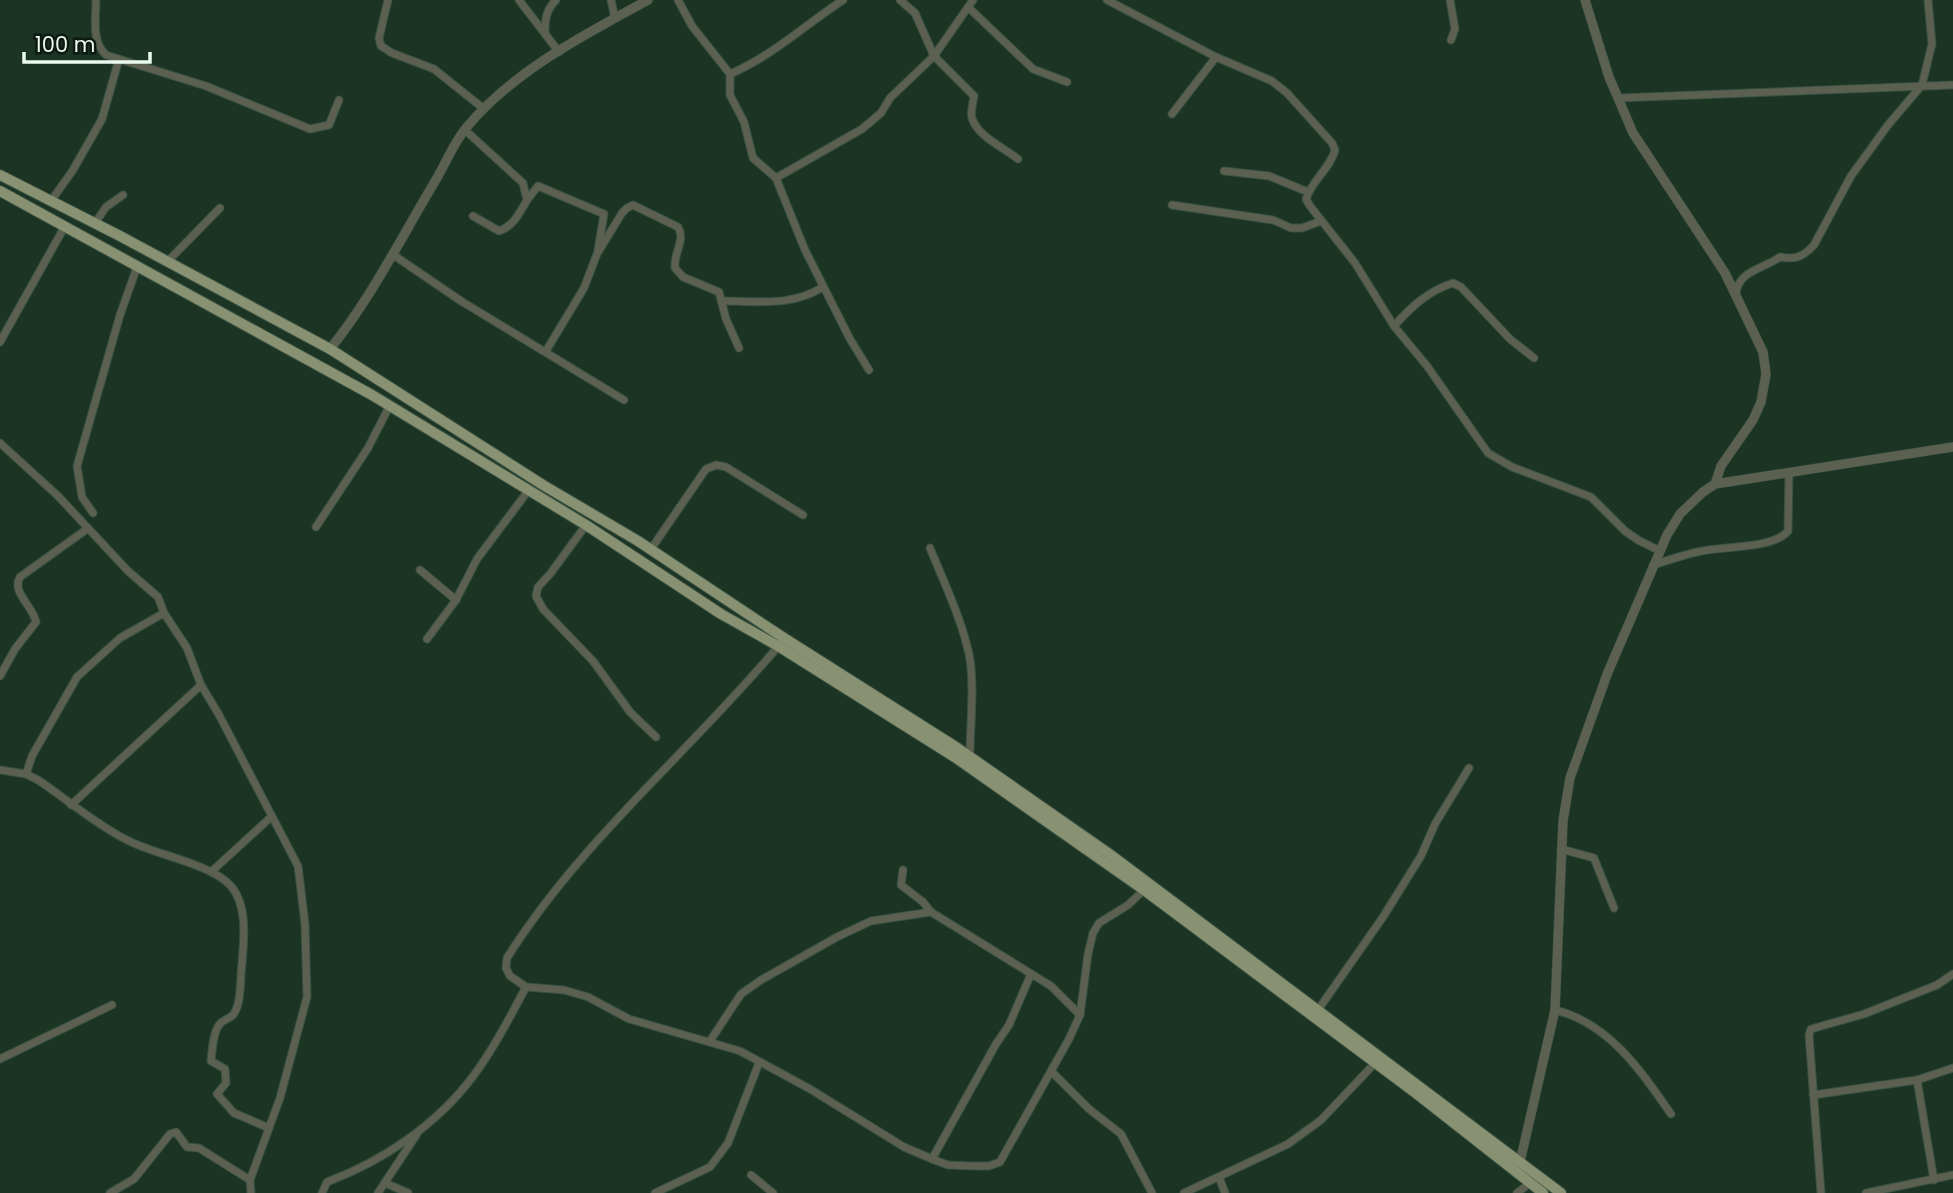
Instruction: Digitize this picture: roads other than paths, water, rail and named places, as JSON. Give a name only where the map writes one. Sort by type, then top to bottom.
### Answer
[{"type":"main road","points":[[5,178],[330,349],[543,485],[651,549],[781,642],[978,773],[1318,1010],[1561,1193]]},
{"type":"main road","points":[[1,194],[65,226],[390,407],[586,525],[721,614],[781,642],[970,756],[1044,806],[1543,1193]]},
{"type":"street","points":[[96,0],[96,40],[106,55],[206,86],[310,129],[329,125],[339,100]]},
{"type":"street","points":[[388,0],[379,38],[381,46],[391,53],[434,69],[484,108]]},
{"type":"street","points":[[519,0],[559,52]]},
{"type":"street","points":[[544,33],[545,16],[556,0]]},
{"type":"street","points":[[611,0],[615,18]]},
{"type":"street","points":[[330,349],[349,325],[465,130],[484,108],[508,86],[559,52],[648,0]]},
{"type":"street","points":[[678,0],[692,26],[730,74],[730,95],[744,122],[753,158],[776,178],[804,250],[869,370]]},
{"type":"street","points":[[730,74],[770,53],[807,23],[843,0]]},
{"type":"street","points":[[900,0],[915,13],[934,56],[974,96],[971,115],[982,134],[1018,159]]},
{"type":"street","points":[[1107,0],[1216,58],[1272,81],[1287,93],[1332,143],[1335,150],[1333,159],[1308,192],[1306,199],[1354,263],[1394,327],[1427,366],[1488,453],[1531,475],[1591,497],[1625,531],[1660,551]]},
{"type":"street","points":[[1450,0],[1455,29],[1451,40]]},
{"type":"street","points":[[1585,0],[1609,77],[1633,133],[1725,273],[1763,352],[1766,374],[1760,402],[1753,421],[1721,466],[1715,484]]},
{"type":"street","points":[[1736,296],[1737,286],[1749,272],[1771,264],[1780,257],[1793,260],[1814,245],[1851,176],[1888,125],[1922,85],[1932,44],[1928,0]]},
{"type":"street","points":[[776,178],[862,129],[881,113],[890,98],[934,56],[970,4],[1033,69],[1067,82]]},
{"type":"street","points":[[1172,114],[1216,58]]},
{"type":"street","points":[[51,201],[73,170],[104,114],[119,59]]},
{"type":"street","points":[[1618,98],[1953,85]]},
{"type":"street","points":[[465,130],[523,183],[527,200]]},
{"type":"street","points":[[1224,171],[1269,176],[1308,192]]},
{"type":"street","points":[[1,194],[5,178]]},
{"type":"street","points":[[473,216],[499,231],[507,228],[538,186],[604,214],[597,254],[584,288],[546,351]]},
{"type":"street","points":[[95,223],[106,206],[123,194]]},
{"type":"street","points":[[597,254],[622,214],[633,205],[678,227],[682,237],[674,263],[678,274],[719,292],[726,318],[739,348]]},
{"type":"street","points":[[1172,205],[1273,220],[1291,228],[1302,228],[1321,221]]},
{"type":"street","points":[[167,262],[220,208]]},
{"type":"street","points":[[0,342],[65,226]]},
{"type":"street","points":[[392,254],[461,301],[624,400]]},
{"type":"street","points":[[93,513],[82,497],[78,466],[120,315],[137,267]]},
{"type":"street","points":[[1394,327],[1410,308],[1426,295],[1453,283],[1461,287],[1510,339],[1534,358]]},
{"type":"street","points":[[723,301],[790,302],[808,297],[823,287]]},
{"type":"street","points":[[316,527],[368,449],[390,407]]},
{"type":"street","points":[[0,443],[58,496],[128,571],[158,597],[164,613],[187,648],[201,685],[298,866],[308,976],[304,1014],[250,1180],[251,1193]]},
{"type":"street","points":[[1520,1162],[1555,1010],[1561,849],[1568,789],[1580,747],[1653,565],[1680,514],[1715,484],[1953,447]]},
{"type":"street","points":[[651,549],[706,469],[716,465],[726,467],[803,515]]},
{"type":"street","points":[[1721,466],[1735,480]]},
{"type":"street","points":[[1653,565],[1699,551],[1764,543],[1785,535],[1788,531],[1789,472]]},
{"type":"street","points":[[427,639],[456,600],[477,559],[528,491]]},
{"type":"street","points":[[586,525],[550,574],[537,587],[536,596],[543,609],[600,668],[630,712],[656,737]]},
{"type":"street","points":[[0,676],[15,649],[36,622],[33,611],[17,587],[20,577],[87,529]]},
{"type":"street","points":[[930,548],[969,653],[970,756]]},
{"type":"street","points":[[420,570],[456,600]]},
{"type":"street","points":[[26,774],[32,756],[77,677],[120,638],[164,613]]},
{"type":"street","points":[[781,642],[754,676],[650,782],[548,898],[506,958],[506,968],[510,976],[526,987],[564,990],[588,998],[629,1019],[740,1051],[810,1089],[904,1147],[948,1165],[989,1166],[1000,1162],[1080,1016],[1093,933],[1099,923],[1128,905],[1144,890]]},
{"type":"street","points":[[71,804],[201,685]]},
{"type":"street","points":[[1318,1010],[1415,866],[1435,824],[1469,768]]},
{"type":"street","points":[[0,770],[26,774],[127,841],[211,872],[231,886],[243,915],[242,953],[233,1015],[219,1025],[212,1048],[212,1061],[225,1069],[226,1083],[217,1094],[234,1113],[269,1128]]},
{"type":"street","points":[[211,872],[271,817]]},
{"type":"street","points":[[1561,849],[1594,858],[1614,908]]},
{"type":"street","points":[[903,870],[901,885],[931,912],[1051,986],[1080,1016]]},
{"type":"street","points":[[710,1041],[741,995],[761,980],[871,921],[931,912]]},
{"type":"street","points":[[932,1159],[1009,1025],[1031,974]]},
{"type":"street","points":[[1821,1193],[1809,1035],[1811,1029],[1864,1014],[1937,985],[1953,974]]},
{"type":"street","points":[[322,1193],[327,1182],[348,1174],[432,1122],[473,1076],[509,1020],[526,987]]},
{"type":"street","points":[[0,1059],[112,1005]]},
{"type":"street","points":[[1555,1010],[1574,1015],[1608,1037],[1627,1055],[1671,1114]]},
{"type":"street","points":[[655,1193],[709,1167],[728,1143],[759,1063]]},
{"type":"street","points":[[1184,1193],[1288,1144],[1336,1106],[1375,1063]]},
{"type":"street","points":[[1813,1095],[1917,1080],[1953,1068]]},
{"type":"street","points":[[1051,1071],[1089,1109],[1121,1134],[1152,1193]]},
{"type":"street","points":[[1917,1080],[1934,1180]]},
{"type":"street","points":[[378,1193],[419,1131]]},
{"type":"street","points":[[110,1193],[134,1179],[170,1134],[176,1132],[187,1147],[199,1148],[250,1180]]},
{"type":"street","points":[[751,1175],[773,1193]]},
{"type":"street","points":[[1866,1193],[1953,1175]]},
{"type":"street","points":[[1219,1177],[1225,1193]]},
{"type":"street","points":[[385,1183],[408,1193]]},
{"type":"street","points":[[1517,1193],[1530,1183]]}]
